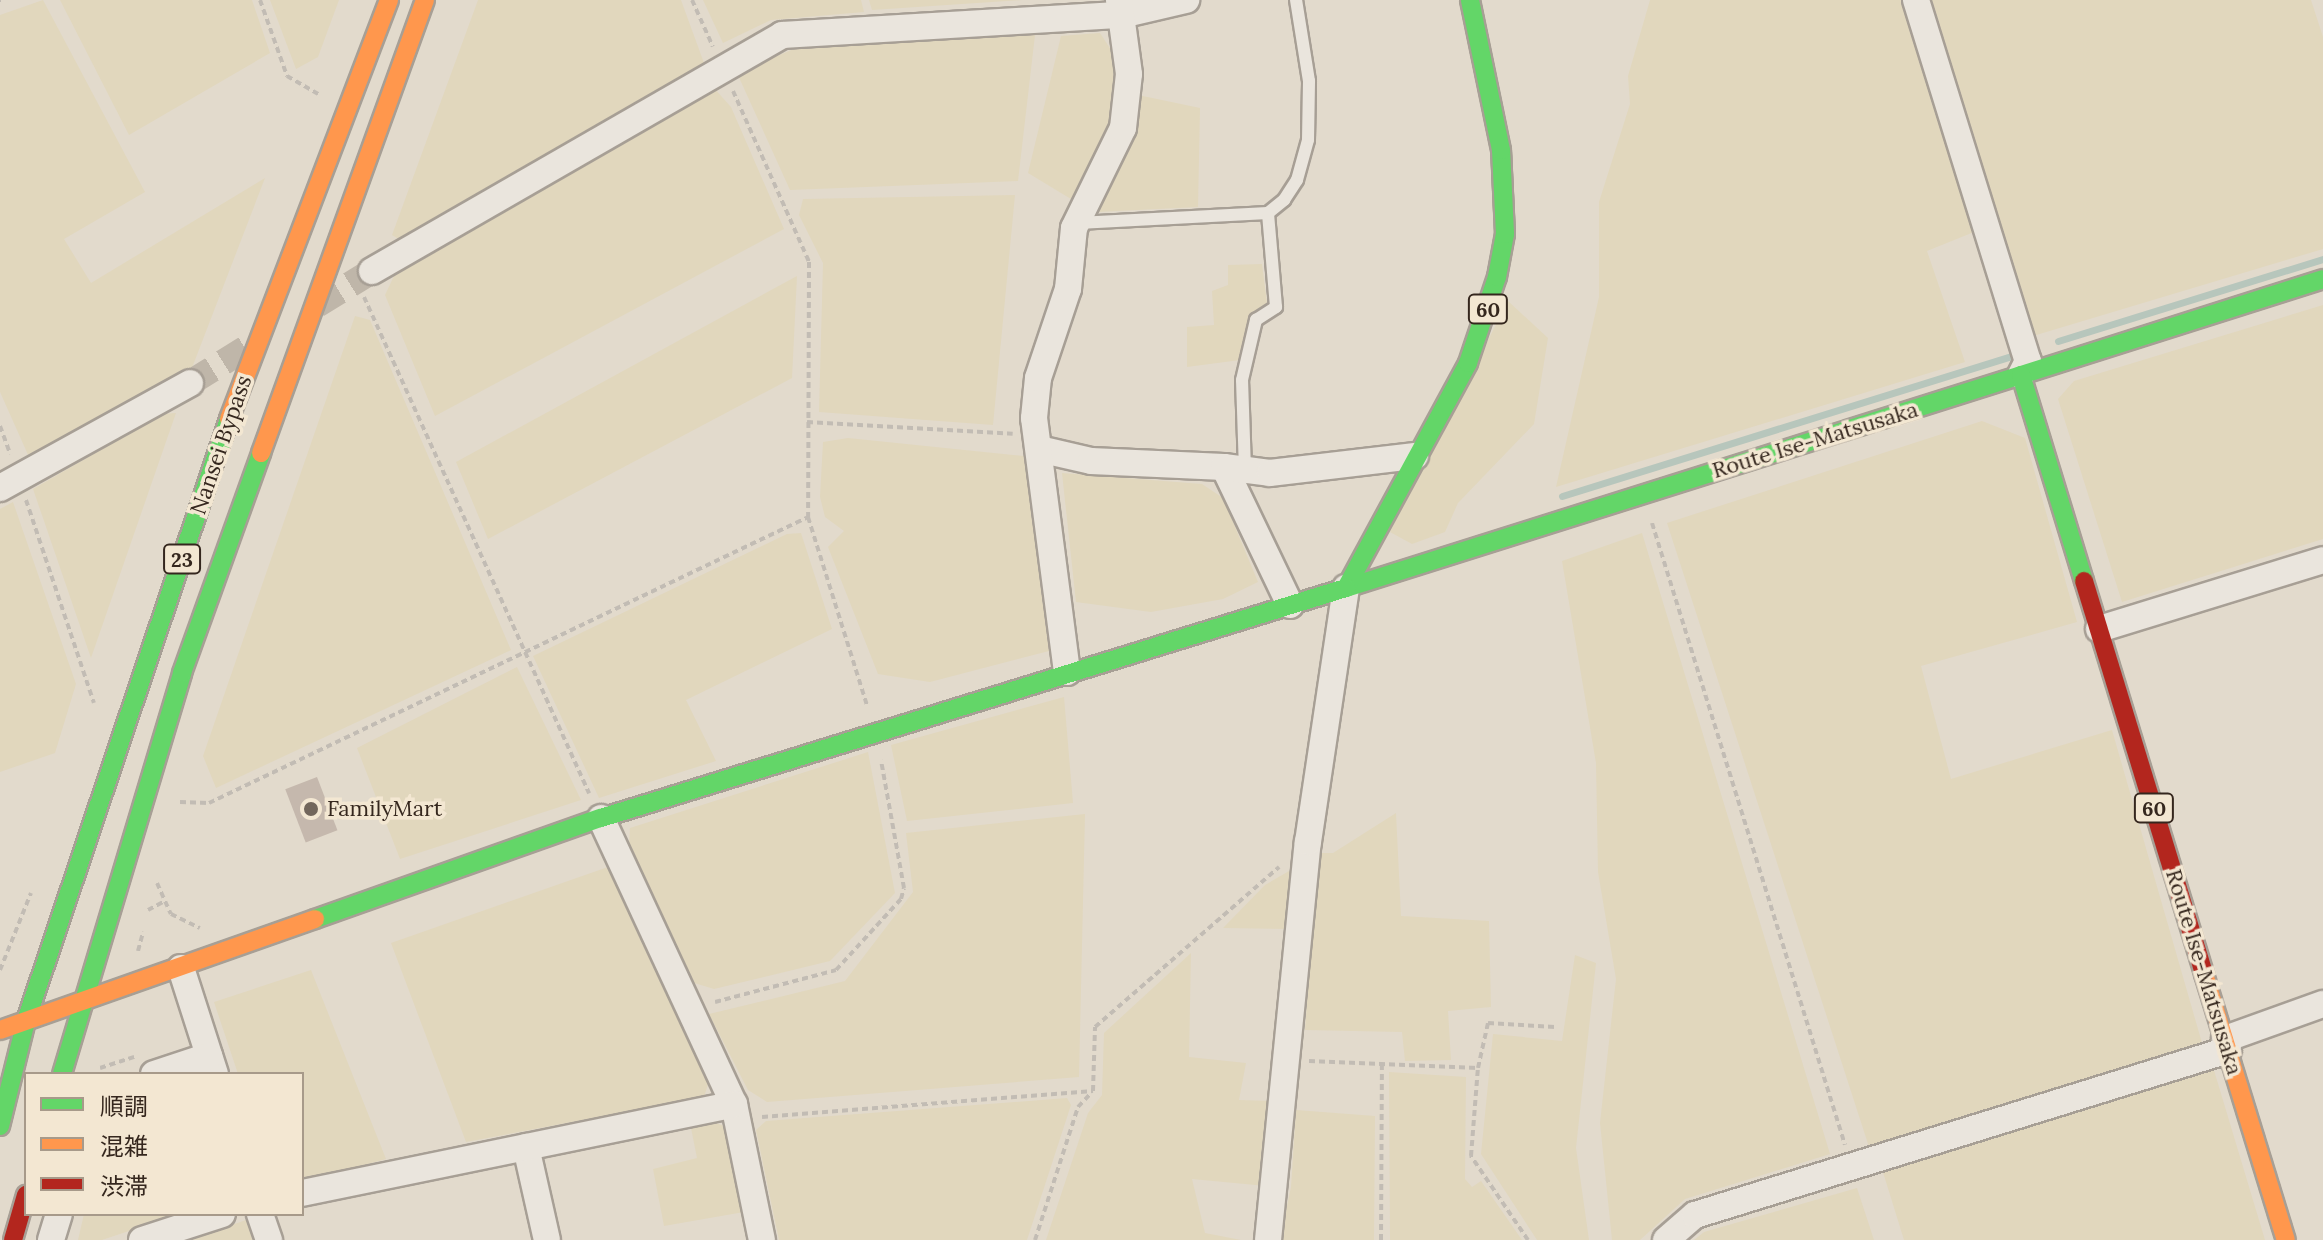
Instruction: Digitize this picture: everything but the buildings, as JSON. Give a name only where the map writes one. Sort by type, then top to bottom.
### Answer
[{"type":"main road","name":"Nansei Bypass","points":[[0,1126],[26,1021],[236,397],[389,0]]},
{"type":"main road","name":"Nansei Bypass","points":[[63,1072],[192,644],[425,0]]},
{"type":"main road","name":"60","points":[[1346,588],[1473,350],[1505,234],[1501,150],[1470,0]]},
{"type":"main road","points":[[2021,375],[2323,279]]},
{"type":"main road","name":"Route Ise-Matsusaka","points":[[0,1030],[601,818],[875,730],[1346,588],[2021,375],[2286,1240]]},
{"type":"main road","points":[[13,1240],[24,1202]]},
{"type":"street","points":[[372,271],[721,66],[782,35],[1186,0]]},
{"type":"street","points":[[1916,0],[2028,361],[2021,375]]},
{"type":"street","points":[[1067,672],[1037,442],[1038,378],[1068,289],[1077,223],[1123,128],[1129,74],[1120,7]]},
{"type":"street","points":[[9,483],[190,383]]},
{"type":"street","points":[[1037,442],[1091,461],[1270,473],[1415,456]]},
{"type":"street","points":[[1234,469],[1290,605]]},
{"type":"street","points":[[2099,629],[2323,560]]},
{"type":"street","points":[[1268,1240],[1308,842],[1346,588]]},
{"type":"street","points":[[601,818],[736,1111],[762,1240]]},
{"type":"street","points":[[164,1072],[212,1065],[181,968]]},
{"type":"street","points":[[1666,1240],[1695,1215],[2226,1044],[2323,1004]]},
{"type":"street","points":[[304,1193],[526,1147],[736,1111]]},
{"type":"street","points":[[526,1147],[547,1240]]},
{"type":"street","points":[[51,1240],[58,1216]]},
{"type":"street","points":[[142,1240],[216,1216]]},
{"type":"street","points":[[261,1216],[269,1240]]},
{"type":"lane","points":[[1077,223],[1268,213],[1297,180],[1308,140],[1309,81],[1296,0]]},
{"type":"lane","points":[[1234,469],[1242,380],[1256,320],[1276,307],[1268,213]]},
{"type":"path","points":[[260,0],[287,76],[318,94]]},
{"type":"path","points":[[689,1009],[836,970],[901,899],[904,888],[875,730],[808,517],[809,262],[692,0]]},
{"type":"path","points":[[357,294],[369,298],[521,652],[601,818]]},
{"type":"path","points":[[807,422],[1037,442]]},
{"type":"path","points":[[9,483],[94,703]]},
{"type":"path","points":[[1643,494],[1852,1165]]},
{"type":"path","points":[[182,787],[176,804],[209,803],[808,517]]},
{"type":"path","points":[[1035,1240],[1078,1107],[1093,1091],[1095,1027],[1308,842]]},
{"type":"path","points":[[156,868],[171,914],[216,932]]},
{"type":"path","points":[[1528,1240],[1471,1156],[1478,1068],[1488,1023],[1555,1027]]},
{"type":"path","points":[[89,1072],[153,1051],[157,1072]]},
{"type":"path","points":[[1288,1061],[1478,1068]]},
{"type":"path","points":[[1381,1240],[1382,1064]]},
{"type":"path","points":[[736,1111],[1093,1091]]},
{"type":"shaded area","points":[[43,0],[145,192],[64,239],[91,283],[265,178],[190,373],[29,457],[0,392],[0,15]]},
{"type":"shaded area","points":[[60,0],[252,0],[270,53],[129,135]]},
{"type":"shaded area","points":[[270,0],[339,0],[318,57],[296,69]]},
{"type":"shaded area","points":[[478,0],[681,0],[704,63],[402,241],[392,235]]},
{"type":"shaded area","points":[[703,0],[861,0],[864,12],[771,20],[723,43]]},
{"type":"shaded area","points":[[869,0],[1022,0],[872,10]]},
{"type":"shaded area","points":[[1650,0],[1901,0],[1974,232],[1927,251],[1965,362],[1556,487],[1599,297],[1599,202],[1630,104],[1628,76]]},
{"type":"shaded area","points":[[1932,0],[2311,0],[2323,37],[2323,249],[2033,336]]},
{"type":"shaded area","points":[[1100,33],[1115,56],[1109,132],[1071,199],[1028,173],[1061,36]]},
{"type":"shaded area","points":[[1035,35],[1018,181],[790,190],[737,73],[796,48]]},
{"type":"shaded area","points":[[714,88],[731,107],[784,229],[435,416],[385,295],[394,276]]},
{"type":"shaded area","points":[[1138,95],[1200,108],[1198,207],[1097,212],[1114,180]]},
{"type":"shaded area","points":[[1015,195],[993,425],[819,412],[823,263],[799,215],[803,199]]},
{"type":"shaded area","points":[[1262,264],[1267,303],[1251,314],[1240,360],[1187,367],[1187,327],[1214,325],[1212,291],[1228,285],[1228,265]]},
{"type":"shaded area","points":[[797,276],[792,378],[488,539],[456,462]]},
{"type":"shaded area","points":[[1508,301],[1548,338],[1534,424],[1458,503],[1445,532],[1412,544],[1390,532]]},
{"type":"shaded area","points":[[2323,305],[2323,539],[2122,602],[2058,399],[2074,381]]},
{"type":"shaded area","points":[[355,316],[370,320],[511,650],[216,788],[203,756]]},
{"type":"shaded area","points":[[176,413],[91,658],[33,489],[163,414]]},
{"type":"shaded area","points":[[1982,421],[2025,438],[2077,622],[1921,666],[1951,779],[2112,730],[2202,1043],[1869,1147],[1667,523]]},
{"type":"shaded area","points":[[848,438],[1024,456],[1049,651],[930,682],[878,674],[828,547],[844,531],[825,517],[820,497],[823,442]]},
{"type":"shaded area","points":[[1062,473],[1202,484],[1223,498],[1258,582],[1223,599],[1151,612],[1076,602]]},
{"type":"shaded area","points":[[13,502],[76,684],[55,753],[0,772],[0,509]]},
{"type":"shaded area","points":[[801,533],[832,629],[686,700],[716,761],[599,798],[533,656],[787,534]]},
{"type":"shaded area","points":[[1642,533],[1830,1154],[1685,1199],[1640,1240],[1612,1240],[1600,1123],[1616,979],[1598,872],[1596,763],[1562,561]]},
{"type":"shaded area","points":[[517,667],[581,800],[400,859],[357,748]]},
{"type":"shaded area","points":[[1064,697],[1073,803],[907,821],[891,745]]},
{"type":"shaded area","points":[[868,752],[895,893],[830,961],[714,989],[691,982],[629,845],[630,828]]},
{"type":"shaded area","points":[[1396,813],[1401,916],[1489,921],[1491,1007],[1448,1011],[1451,1060],[1405,1061],[1402,1032],[1305,1030],[1318,853],[1333,853]]},
{"type":"shaded area","points":[[1085,814],[1079,1077],[767,1102],[748,1090],[709,1014],[845,981],[913,892],[906,833]]},
{"type":"shaded area","points":[[608,867],[709,1081],[704,1097],[466,1142],[391,943]]},
{"type":"shaded area","points":[[1296,867],[1290,929],[1223,928],[1265,885]]},
{"type":"shaded area","points":[[1191,953],[1189,1057],[1246,1063],[1239,1100],[1273,1101],[1266,1186],[1192,1179],[1205,1233],[1241,1240],[1046,1240],[1088,1113],[1102,1095],[1104,1033]]},
{"type":"shaded area","points":[[1575,955],[1596,963],[1576,1148],[1589,1240],[1537,1240],[1481,1154],[1493,1034],[1562,1041]]},
{"type":"shaded area","points":[[311,970],[386,1159],[304,1181],[304,1072],[237,1072],[214,1002]]},
{"type":"shaded area","points":[[2213,1067],[2265,1240],[1904,1240],[1882,1169]]},
{"type":"shaded area","points":[[1389,1072],[1466,1077],[1465,1179],[1472,1187],[1481,1181],[1522,1240],[1390,1240]]},
{"type":"shaded area","points":[[1067,1098],[1071,1105],[1027,1240],[779,1240],[756,1130],[766,1121]]},
{"type":"shaded area","points":[[1296,1110],[1375,1116],[1374,1240],[1280,1240],[1291,1187]]},
{"type":"shaded area","points":[[713,1122],[727,1127],[744,1212],[664,1226],[653,1169],[697,1158],[691,1128]]},
{"type":"shaded area","points":[[1857,1188],[1874,1240],[1694,1240],[1704,1232]]},
{"type":"shaded area","points":[[84,1216],[174,1216],[102,1240],[78,1240]]},
{"type":"shaded area","points":[[249,1219],[256,1240],[188,1240]]},
{"type":"waterway","points":[[2058,341],[2323,259]]},
{"type":"waterway","points":[[1562,496],[2009,357]]},
{"type":"tunnel","points":[[317,305],[372,271]]},
{"type":"tunnel","points":[[190,383],[256,342]]},
{"type":"traffic: fast","points":[[1346,588],[1468,363],[1497,277],[1505,234],[1501,150],[1470,0]]},
{"type":"traffic: fast","points":[[2021,375],[2323,279]]},
{"type":"traffic: fast","points":[[1346,588],[2021,375],[2084,581]]},
{"type":"traffic: fast","points":[[0,1126],[26,1021],[229,419]]},
{"type":"traffic: fast","points":[[63,1072],[182,673],[261,453]]},
{"type":"traffic: fast","points":[[315,919],[601,818],[1346,588]]},
{"type":"traffic: slow","points":[[229,419],[389,0]]},
{"type":"traffic: slow","points":[[261,453],[425,0]]},
{"type":"traffic: slow","points":[[0,1030],[315,919]]},
{"type":"traffic: slow","points":[[2204,974],[2286,1240]]},
{"type":"traffic: jam","points":[[2084,581],[2204,974]]},
{"type":"traffic: jam","points":[[13,1240],[24,1202]]},
{"type":"place","name":"FamilyMart","points":[[311,809]]}]
